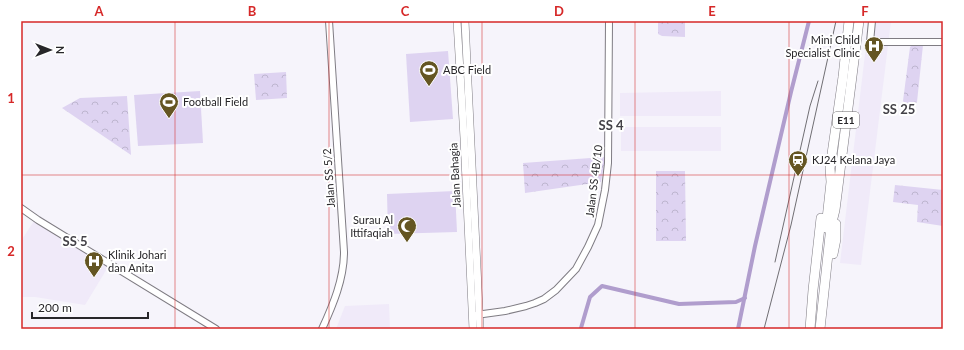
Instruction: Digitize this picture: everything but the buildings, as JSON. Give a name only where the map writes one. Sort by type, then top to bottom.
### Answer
[{"type":"highway","name":"E11","points":[[815,324],[831,182],[830,168],[843,77],[849,21]]},
{"type":"highway","name":"E11","points":[[820,329],[831,226],[835,210],[859,21]]},
{"type":"highway","points":[[810,329],[821,221],[826,182],[830,168]]},
{"type":"highway","points":[[825,329],[836,239],[835,210]]},
{"type":"main road","name":"Jalan Bahagia","points":[[457,21],[465,96]]},
{"type":"main road","name":"Jalan Bahagia","points":[[465,21],[465,96],[476,315],[480,329]]},
{"type":"main road","name":"Jalan Bahagia","points":[[473,329],[476,315]]},
{"type":"street","name":"Jalan SS 5/2","points":[[322,329],[341,282],[344,263],[329,21]]},
{"type":"street","name":"Jalan SS 4B/10","points":[[476,315],[505,311],[526,306],[544,299],[556,290],[576,269],[598,225],[605,190],[608,162],[609,21]]},
{"type":"street","points":[[872,21],[870,42],[943,42]]},
{"type":"street","points":[[21,208],[44,224],[216,329]]},
{"type":"shaded area","points":[[869,21],[891,21],[861,265],[840,263]]},
{"type":"shaded area","points":[[721,91],[721,116],[620,116],[620,93]]},
{"type":"shaded area","points":[[621,127],[721,127],[721,151],[621,151]]},
{"type":"shaded area","points":[[34,221],[108,267],[85,305],[35,297],[21,297],[21,241]]},
{"type":"shaded area","points":[[389,304],[390,329],[336,329],[345,306]]},
{"type":"green space","points":[[658,21],[685,21],[685,37],[662,36],[658,34]]},
{"type":"green space","points":[[914,44],[923,45],[917,102],[913,105],[906,105],[903,101],[910,47]]},
{"type":"green space","name":"ABC Field","points":[[448,51],[453,119],[410,122],[406,54]]},
{"type":"green space","points":[[286,72],[287,98],[256,100],[254,74]]},
{"type":"green space","name":"Football Field","points":[[200,91],[203,143],[138,146],[134,95]]},
{"type":"green space","points":[[127,96],[131,155],[62,108],[80,98]]},
{"type":"green space","points":[[604,157],[601,182],[525,193],[523,163]]},
{"type":"green space","points":[[656,171],[685,171],[686,241],[656,241]]},
{"type":"green space","points":[[895,185],[943,190],[943,226],[917,222],[918,205],[893,202]]},
{"type":"green space","points":[[455,191],[457,232],[388,234],[387,194]]},
{"type":"waterway","points":[[738,329],[755,246],[809,21]]},
{"type":"waterway","points":[[581,328],[590,297],[602,286],[679,304],[736,302],[745,298]]},
{"type":"tram line","points":[[764,329],[791,225],[836,21]]},
{"type":"tram line","points":[[775,262],[810,106],[818,81]]},
{"type":"place","name":"Mini Child Specialist Clinic","points":[[874,63]]},
{"type":"place","name":"ABC Field","points":[[429,87]]},
{"type":"place","name":"Football Field","points":[[169,119]]},
{"type":"place","name":"KJ24 Kelana Jaya","points":[[798,177]]},
{"type":"place","name":"Surau Al Ittifaqiah","points":[[407,243]]},
{"type":"place","name":"Klinik Johari dan Anita","points":[[94,278]]},
{"type":"district","name":"SS 25","points":[[899,109]]},
{"type":"district","name":"SS 4","points":[[611,125]]},
{"type":"district","name":"SS 5","points":[[75,241]]}]
